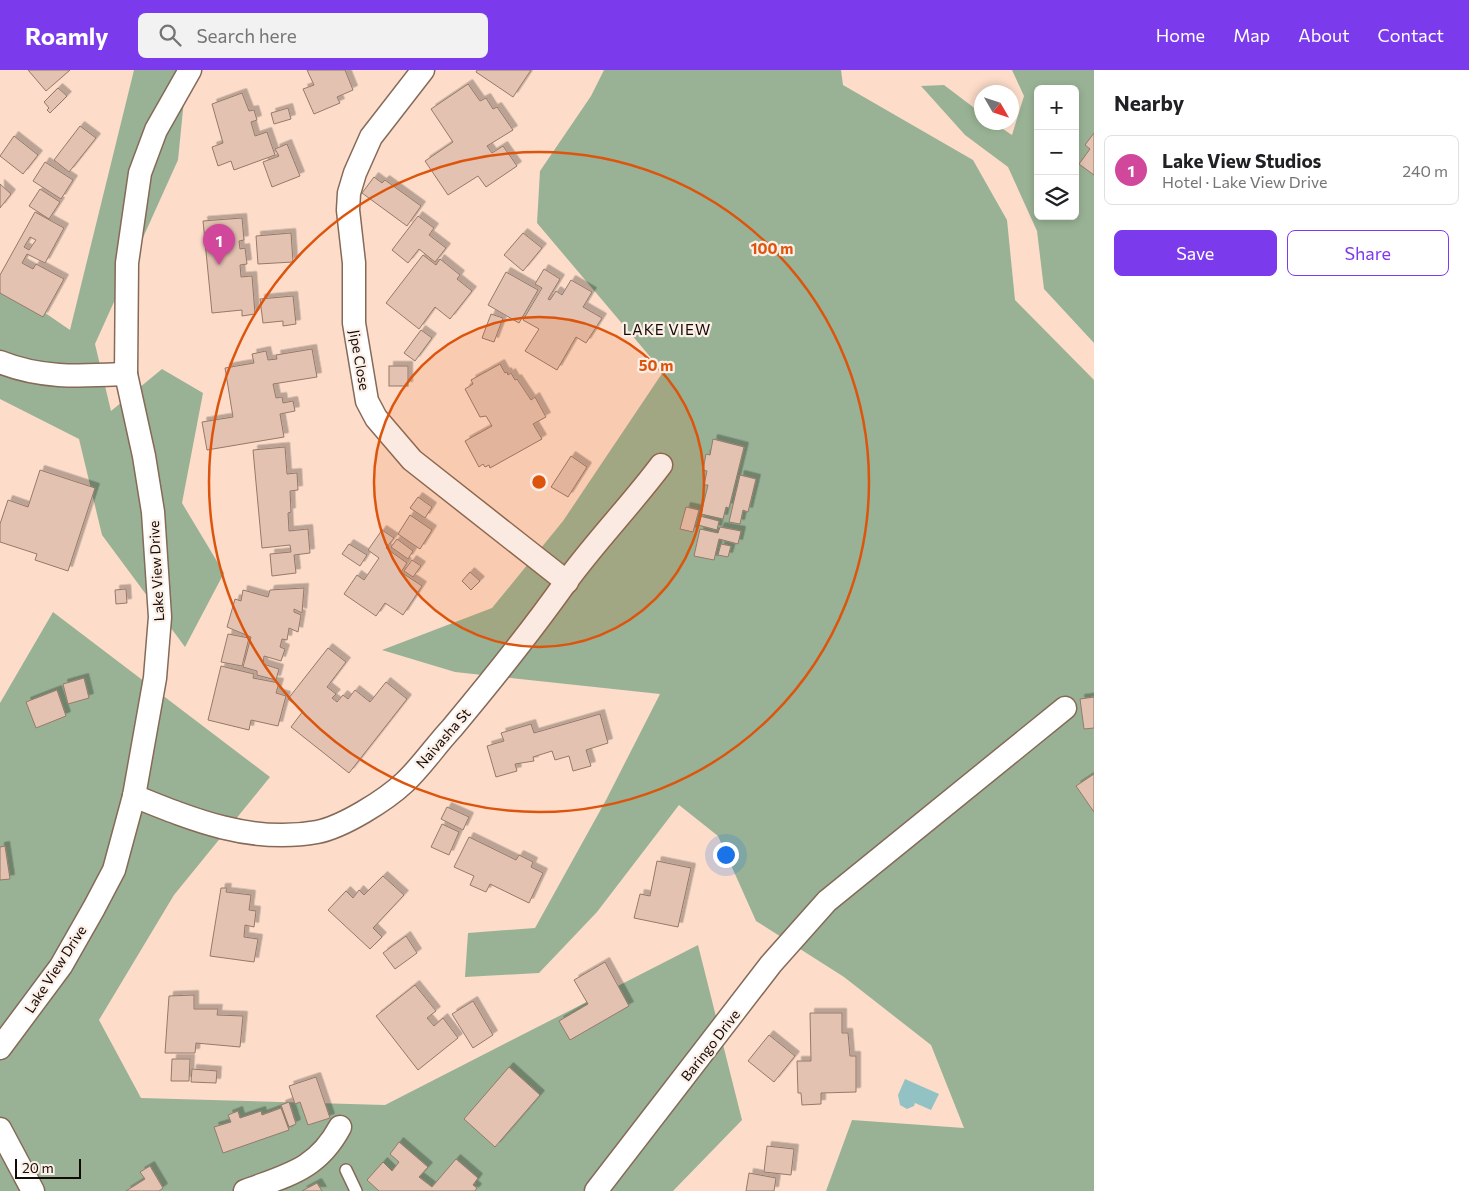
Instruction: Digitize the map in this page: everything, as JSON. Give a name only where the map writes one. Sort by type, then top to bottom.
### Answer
[{"type":"street","name":"Lake View Drive","points":[[0,1048],[61,966],[94,908],[114,870],[134,796],[155,678],[160,617],[153,512],[144,456],[126,374],[128,263],[140,173],[156,130],[190,70]]},
{"type":"street","name":"Jipe Close","points":[[423,70],[371,137],[355,173],[349,193],[348,210],[354,263],[354,323],[367,401],[376,418],[412,460],[567,582]]},
{"type":"street","points":[[0,362],[18,370],[51,376],[126,374]]},
{"type":"street","name":"Naivasha St","points":[[134,796],[189,818],[237,832],[263,835],[318,832],[362,812],[404,782],[502,669],[567,582],[661,465]]},
{"type":"street","name":"Baringo Drive","points":[[596,1191],[771,964],[827,901],[1065,708]]},
{"type":"street","points":[[244,1191],[313,1163],[330,1146],[340,1127]]},
{"type":"street","points":[[0,1129],[33,1191]]},
{"type":"lane","points":[[346,1170],[356,1191]]},
{"type":"green space","points":[[134,70],[187,70],[178,160],[95,344],[111,411],[162,369],[203,393],[182,503],[224,573],[185,647],[102,535],[79,439],[0,399],[0,282],[70,330]]},
{"type":"green space","points":[[604,70],[841,70],[843,85],[973,160],[1007,220],[1015,300],[1094,380],[1094,1191],[826,1191],[852,1120],[964,1128],[931,1045],[844,977],[756,921],[718,836],[679,805],[597,912],[539,973],[465,977],[468,933],[535,928],[606,800],[660,694],[455,672],[382,650],[492,608],[563,521],[663,372],[537,223],[540,171],[591,96]]},
{"type":"green space","points":[[1012,70],[1094,70],[1094,343],[1044,289],[1037,231],[1008,167],[965,135],[921,86],[944,85],[974,108],[974,130],[1004,130],[1012,135],[1014,130],[1019,130],[1019,112],[1024,96]]},
{"type":"green space","points":[[53,612],[270,777],[174,895],[99,1020],[141,1098],[385,1105],[698,945],[742,1120],[673,1191],[0,1191],[0,703]]},
{"type":"water","points":[[905,1079],[939,1094],[931,1110],[915,1103],[914,1106],[907,1109],[900,1105],[898,1095]]},
{"type":"building","points":[[28,70],[70,70],[46,91]]},
{"type":"building","points":[[307,70],[345,70],[353,90],[337,97],[340,103],[314,114],[303,89],[314,85]]},
{"type":"building","points":[[477,70],[531,70],[513,97],[476,72]]},
{"type":"building","points":[[468,84],[480,101],[486,98],[493,109],[497,107],[513,130],[487,146],[492,153],[503,146],[517,166],[486,187],[478,176],[448,195],[425,161],[453,142],[431,109]]},
{"type":"building","points":[[58,88],[67,96],[50,113],[47,110],[49,108],[44,102]]},
{"type":"building","points":[[242,93],[249,111],[254,110],[257,120],[251,122],[255,136],[267,132],[275,155],[234,170],[231,161],[218,166],[212,147],[223,143],[212,104]]},
{"type":"building","points":[[288,108],[291,119],[274,124],[271,113]]},
{"type":"building","points":[[80,126],[96,138],[69,172],[54,160]]},
{"type":"building","points":[[1094,133],[1094,175],[1079,164],[1090,149],[1085,145]]},
{"type":"building","points":[[14,136],[38,155],[23,174],[0,156]]},
{"type":"building","points":[[287,144],[300,176],[272,187],[263,162],[279,156],[275,149]]},
{"type":"building","points":[[45,162],[73,180],[61,199],[33,181]]},
{"type":"building","points":[[374,177],[382,183],[385,180],[421,206],[407,226],[362,193]]},
{"type":"building","points":[[0,184],[11,194],[0,208]]},
{"type":"building","points":[[40,189],[60,202],[49,219],[29,206]]},
{"type":"building","points":[[35,212],[64,228],[45,263],[27,254],[22,263],[33,269],[36,264],[64,279],[43,317],[0,293],[0,275]],"holes":[[[30,237],[36,240],[29,250],[24,247]]]},
{"type":"building","points":[[418,216],[434,228],[429,235],[446,248],[435,262],[419,249],[408,263],[392,250]]},
{"type":"building","points":[[242,218],[244,240],[239,241],[240,249],[245,248],[247,264],[240,265],[241,277],[252,276],[255,314],[242,316],[242,310],[212,313],[203,221]]},
{"type":"building","points":[[291,233],[293,262],[258,264],[256,236]]},
{"type":"building","points":[[523,233],[542,248],[523,271],[504,255]]},
{"type":"building","points":[[423,255],[436,265],[440,259],[460,275],[457,279],[472,291],[450,319],[435,307],[419,329],[386,303]]},
{"type":"building","points":[[544,269],[560,279],[548,299],[550,300],[556,291],[562,295],[571,280],[592,292],[583,307],[602,318],[586,343],[576,337],[557,370],[525,351],[539,329],[523,320],[542,288],[535,284]]},
{"type":"building","points":[[506,272],[538,290],[519,323],[488,305]]},
{"type":"building","points":[[293,296],[296,324],[283,326],[283,321],[263,323],[260,299]]},
{"type":"building","points":[[491,314],[503,318],[494,342],[482,338]]},
{"type":"building","points":[[421,330],[432,338],[415,361],[404,353]]},
{"type":"building","points":[[312,349],[317,377],[273,384],[276,398],[282,397],[283,403],[293,401],[295,411],[280,414],[284,437],[207,450],[202,422],[233,417],[225,368],[254,363],[252,354],[266,351],[268,360],[277,359],[276,355]]},
{"type":"building","points":[[500,364],[505,373],[507,372],[508,375],[511,373],[515,380],[517,379],[531,400],[535,397],[546,417],[533,424],[542,439],[490,468],[489,465],[485,467],[483,464],[479,467],[465,441],[492,426],[486,416],[480,417],[465,389],[473,384],[471,380]]},
{"type":"building","points":[[389,366],[408,366],[408,386],[389,386]]},
{"type":"building","points":[[713,439],[744,447],[729,508],[726,507],[723,519],[701,514],[708,485],[704,485],[707,471],[703,470],[706,454],[710,455]]},
{"type":"building","points":[[285,447],[287,474],[297,473],[298,490],[290,491],[291,512],[288,513],[289,531],[308,529],[310,553],[294,555],[296,573],[272,576],[270,554],[291,552],[290,545],[262,548],[253,450]]},
{"type":"building","points":[[571,456],[587,467],[568,497],[551,487]]},
{"type":"building","points":[[40,470],[95,488],[68,571],[35,560],[37,554],[0,542],[0,524],[8,500],[28,507]]},
{"type":"building","points":[[740,475],[756,479],[748,512],[743,510],[740,524],[729,522]]},
{"type":"building","points":[[418,497],[432,507],[425,518],[410,508]]},
{"type":"building","points":[[686,507],[699,510],[693,532],[680,529]]},
{"type":"building","points":[[410,515],[432,530],[420,549],[398,534]]},
{"type":"building","points":[[700,516],[719,521],[717,530],[698,525]]},
{"type":"building","points":[[720,527],[741,531],[738,544],[719,539],[714,560],[694,556],[700,529],[718,533]]},
{"type":"building","points":[[382,530],[394,538],[386,548],[407,563],[401,572],[422,586],[403,615],[385,603],[376,616],[344,594],[357,575],[364,580],[379,558],[368,550]]},
{"type":"building","points":[[397,539],[413,551],[408,559],[391,547]]},
{"type":"building","points":[[349,544],[367,555],[360,566],[342,554]]},
{"type":"building","points":[[721,544],[731,546],[728,557],[718,555]]},
{"type":"building","points":[[412,560],[421,566],[413,577],[404,571]]},
{"type":"building","points":[[470,572],[480,581],[471,590],[462,581]]},
{"type":"building","points":[[304,588],[302,613],[294,609],[294,612],[301,615],[298,632],[289,628],[287,640],[282,639],[280,647],[285,649],[281,661],[264,656],[263,664],[279,669],[276,680],[257,675],[257,671],[243,667],[251,637],[227,627],[235,599],[241,601],[243,590],[268,597],[270,590]]},
{"type":"building","points":[[126,589],[127,603],[116,604],[115,590]]},
{"type":"building","points":[[228,634],[249,638],[242,666],[221,662]]},
{"type":"building","points":[[328,648],[346,662],[327,687],[336,694],[332,698],[337,702],[343,695],[348,699],[355,690],[370,702],[386,682],[407,699],[349,773],[291,727],[303,711],[288,699]]},
{"type":"building","points":[[221,666],[254,674],[253,678],[279,683],[276,693],[286,696],[278,726],[251,720],[249,730],[208,720]]},
{"type":"building","points":[[84,678],[89,698],[68,704],[63,684]]},
{"type":"building","points":[[57,690],[66,716],[36,728],[26,702]]},
{"type":"building","points":[[1094,697],[1094,728],[1084,729],[1080,699]]},
{"type":"building","points":[[600,714],[608,743],[586,750],[591,766],[573,771],[569,756],[555,760],[552,751],[533,757],[534,761],[515,764],[517,771],[496,777],[487,746],[504,741],[501,733],[531,724],[534,733]]},
{"type":"building","points":[[1094,774],[1094,812],[1076,786]]},
{"type":"building","points":[[447,807],[469,817],[463,830],[441,819]]},
{"type":"building","points":[[442,824],[459,832],[449,855],[431,847]]},
{"type":"building","points":[[469,837],[516,860],[519,855],[533,862],[531,867],[543,873],[529,903],[490,884],[486,892],[470,885],[474,876],[454,867]]},
{"type":"building","points":[[5,846],[10,879],[0,880],[0,847]]},
{"type":"building","points":[[657,861],[691,868],[678,927],[634,918],[640,894],[650,896]]},
{"type":"building","points":[[383,876],[404,895],[373,928],[382,937],[370,949],[328,910],[346,891],[353,898],[359,890],[364,895]]},
{"type":"building","points":[[221,888],[227,888],[226,892],[251,895],[249,910],[256,911],[254,927],[245,925],[244,937],[258,939],[254,962],[210,956]]},
{"type":"building","points":[[406,936],[417,953],[395,969],[383,953]]},
{"type":"building","points":[[605,962],[629,1006],[570,1040],[559,1021],[588,1004],[574,980]]},
{"type":"building","points":[[415,985],[436,1011],[427,1018],[434,1026],[443,1018],[458,1038],[418,1070],[376,1016]]},
{"type":"building","points":[[194,995],[194,1009],[218,1009],[217,1015],[243,1016],[240,1047],[196,1043],[195,1053],[165,1053],[169,996]]},
{"type":"building","points":[[473,1001],[493,1035],[473,1048],[452,1014]]},
{"type":"building","points":[[810,1013],[842,1013],[842,1033],[848,1033],[850,1056],[856,1056],[856,1092],[821,1093],[821,1104],[802,1105],[801,1093],[798,1093],[797,1061],[811,1061]]},
{"type":"building","points":[[769,1035],[795,1056],[774,1082],[748,1061]]},
{"type":"building","points":[[172,1059],[190,1059],[189,1081],[171,1081]]},
{"type":"building","points":[[509,1067],[540,1095],[495,1147],[464,1119]]},
{"type":"building","points":[[192,1069],[217,1071],[216,1083],[191,1082]]},
{"type":"building","points":[[316,1077],[330,1118],[308,1125],[300,1102],[295,1104],[289,1086]]},
{"type":"building","points":[[289,1102],[296,1124],[289,1127],[281,1105]]},
{"type":"building","points":[[281,1108],[289,1130],[223,1153],[214,1127],[231,1122],[228,1115],[238,1111],[240,1118],[261,1111],[262,1115]]},
{"type":"building","points":[[399,1142],[428,1167],[419,1177],[432,1187],[456,1159],[478,1178],[473,1185],[477,1188],[475,1191],[379,1191],[367,1180],[383,1162],[392,1171],[399,1162],[390,1154]]},
{"type":"building","points":[[767,1146],[794,1149],[791,1175],[764,1172]]},
{"type":"building","points":[[150,1166],[163,1188],[159,1191],[126,1191],[145,1179],[140,1172]]},
{"type":"building","points":[[749,1173],[776,1178],[774,1191],[746,1191]]},
{"type":"building","points":[[317,1183],[322,1191],[302,1191]]},
{"type":"place","name":"Lake View Studios","points":[[219,265]]},
{"type":"district","name":"LAKE VIEW","points":[[667,329]]}]
